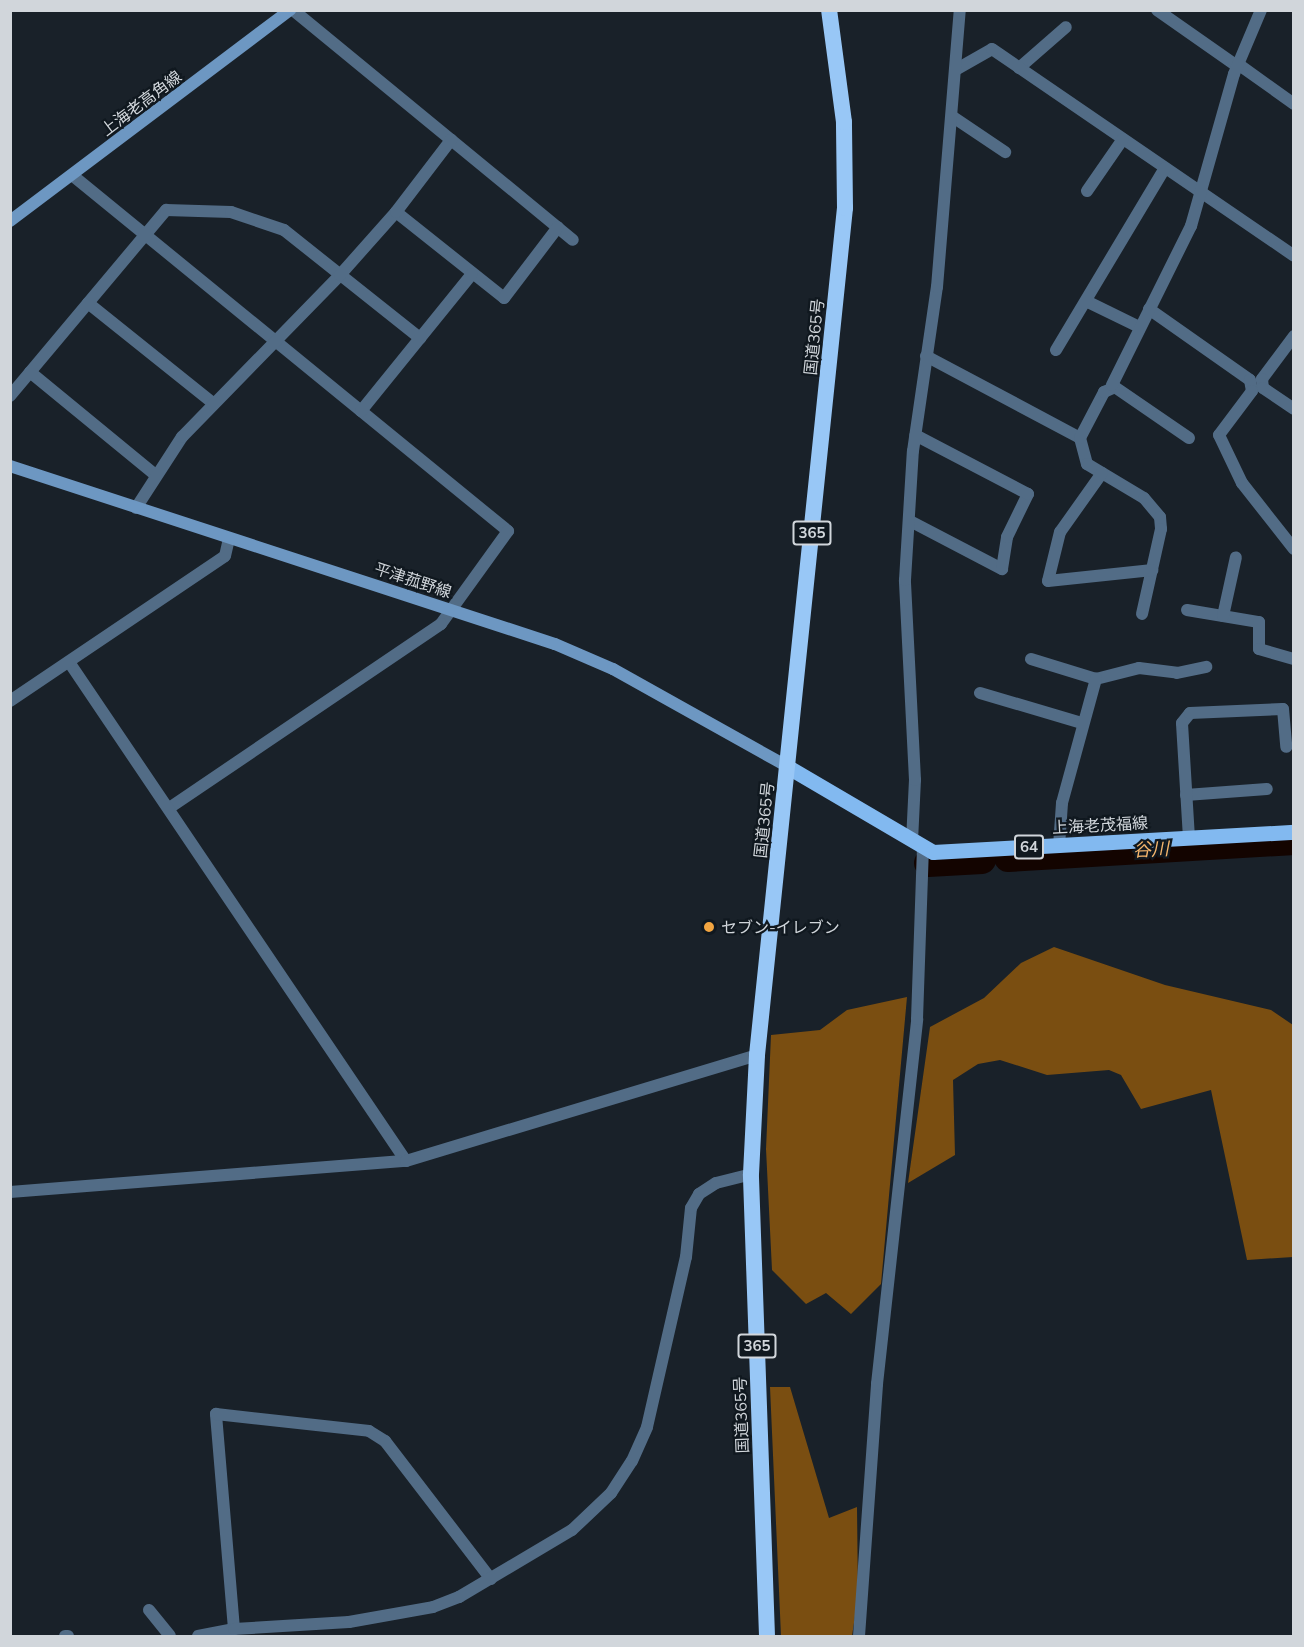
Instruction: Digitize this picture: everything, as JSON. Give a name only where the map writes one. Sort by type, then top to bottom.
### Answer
[{"type":"highway","name":"国道365号","points":[[767,1636],[751,1174],[757,1055],[845,208],[844,122],[829,10]]},
{"type":"main road","name":"上海老高角線","points":[[10,220],[291,10]]},
{"type":"main road","name":"平津菰野線","points":[[10,466],[555,644],[613,669],[788,766]]},
{"type":"main road","name":"上海老茂福線","points":[[788,766],[933,852],[1293,832]]},
{"type":"street","points":[[291,10],[573,240]]},
{"type":"street","points":[[859,1636],[877,1384],[917,1019],[918,844],[905,580],[915,435],[953,117],[960,10]]},
{"type":"street","points":[[1157,10],[1293,104]]},
{"type":"street","points":[[1142,614],[1152,570],[1160,517],[1144,498],[1087,464],[1080,438],[1104,392],[1114,387],[1139,327],[1179,257],[1203,193],[1238,65],[1261,10]]},
{"type":"street","points":[[1019,68],[1066,27]]},
{"type":"street","points":[[957,69],[992,49],[1293,256]]},
{"type":"street","points":[[953,117],[1005,152]]},
{"type":"street","points":[[1087,191],[1123,139]]},
{"type":"street","points":[[136,508],[154,474],[214,404],[340,275],[396,212],[451,140]]},
{"type":"street","points":[[1056,350],[1166,168]]},
{"type":"street","points":[[72,175],[508,531],[441,624],[169,808]]},
{"type":"street","points":[[10,396],[166,210],[231,212],[284,230],[420,338]]},
{"type":"street","points":[[396,212],[504,298],[558,227]]},
{"type":"street","points":[[361,411],[472,274]]},
{"type":"street","points":[[1086,300],[1139,327]]},
{"type":"street","points":[[88,303],[214,404]]},
{"type":"street","points":[[1149,309],[1293,409]]},
{"type":"street","points":[[1293,336],[1219,435],[1242,483],[1293,549]]},
{"type":"street","points":[[926,356],[1080,438]]},
{"type":"street","points":[[30,372],[154,474]]},
{"type":"street","points":[[1114,387],[1189,438]]},
{"type":"street","points":[[910,521],[1002,569],[1007,537],[1028,494],[915,435]]},
{"type":"street","points":[[1102,473],[1060,532],[1048,581],[1152,570]]},
{"type":"street","points":[[10,701],[225,556],[229,539]]},
{"type":"street","points":[[1223,616],[1236,558]]},
{"type":"street","points":[[1187,610],[1259,622],[1259,649],[1293,659]]},
{"type":"street","points":[[1031,659],[1096,680],[1139,668],[1177,673],[1206,667]]},
{"type":"street","points":[[69,662],[406,1161]]},
{"type":"street","points":[[1059,846],[1062,803],[1082,723],[1096,680]]},
{"type":"street","points":[[980,693],[1082,723]]},
{"type":"street","points":[[1189,838],[1182,723],[1190,713],[1283,709],[1286,747]]},
{"type":"street","points":[[1186,795],[1267,789]]},
{"type":"street","points":[[10,1192],[406,1161],[757,1055]]},
{"type":"street","points":[[198,1636],[234,1629],[349,1622],[433,1607],[491,1579],[572,1530],[611,1493],[632,1461],[650,1415],[686,1257],[691,1208],[699,1194],[716,1183],[751,1174]]},
{"type":"street","points":[[234,1629],[216,1414],[369,1431],[386,1441],[491,1579]]},
{"type":"street","points":[[149,1610],[170,1636]]},
{"type":"shaded area","points":[[1054,947],[1165,985],[1271,1010],[1293,1025],[1293,1257],[1247,1260],[1211,1090],[1141,1109],[1121,1075],[1109,1070],[1047,1075],[1000,1060],[978,1064],[953,1080],[955,1155],[908,1183],[930,1027],[984,998],[1021,963]]},
{"type":"shaded area","points":[[907,997],[881,1284],[851,1314],[826,1293],[806,1304],[772,1270],[766,1149],[771,1035],[820,1030],[847,1010]]},
{"type":"shaded area","points":[[770,1387],[790,1387],[829,1518],[857,1507],[858,1596],[852,1636],[781,1636]]},
{"type":"waterway","name":"谷川","points":[[1008,858],[1294,841]]},
{"type":"waterway","name":"谷川","points":[[928,863],[982,860]]},
{"type":"place","name":"セブン-イレブン","points":[[709,927]]}]
